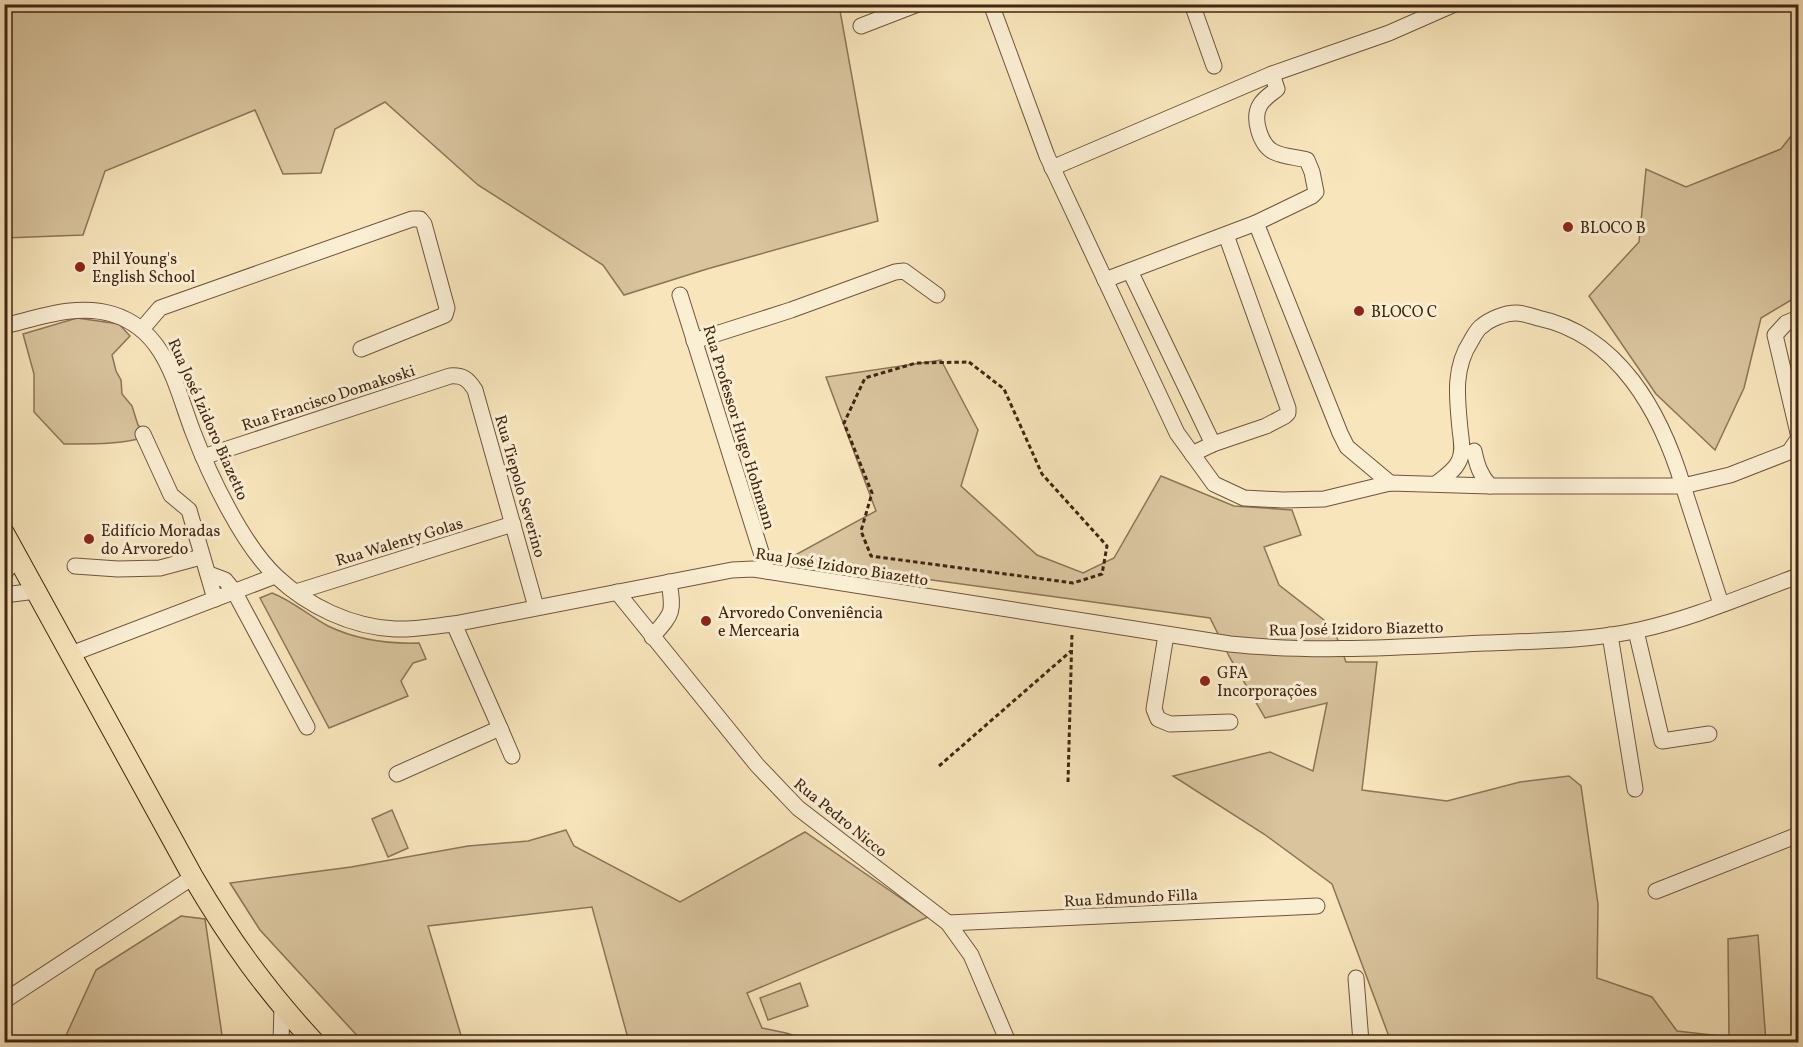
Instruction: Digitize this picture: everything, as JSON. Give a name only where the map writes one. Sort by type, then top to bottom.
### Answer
[{"type":"main road","points":[[4,533],[193,877],[234,944],[282,1007],[314,1042]]},
{"type":"street","points":[[861,26],[918,4]]},
{"type":"street","points":[[991,4],[1050,162],[1177,434],[1214,484],[1244,498],[1283,500],[1324,499],[1390,483],[1490,486],[1683,486],[1730,476],[1789,452],[1798,439]]},
{"type":"street","points":[[1191,4],[1214,66]]},
{"type":"street","points":[[1050,162],[1272,74],[1389,33],[1455,4]]},
{"type":"street","points":[[1105,280],[1256,223],[1316,192],[1307,160],[1273,152],[1262,138],[1257,124],[1258,109],[1261,102],[1277,89],[1272,74]]},
{"type":"street","points":[[142,329],[160,308],[412,219],[420,219],[424,224],[447,308],[445,315],[361,349]]},
{"type":"street","points":[[1256,223],[1340,434],[1347,447],[1390,483]]},
{"type":"street","points":[[1192,454],[1213,444],[1266,426],[1288,413],[1226,235]]},
{"type":"street","points":[[694,341],[791,310],[895,272],[904,271],[937,296]]},
{"type":"street","points":[[1130,271],[1213,444]]},
{"type":"street","name":"Rua Professor Hugo Hohmann","points":[[680,295],[766,571]]},
{"type":"street","name":"Rua José Izidoro Biazetto","points":[[4,326],[52,314],[90,310],[111,313],[142,329],[163,354],[203,457],[258,556],[275,576],[296,592],[342,618],[367,626],[417,629],[454,624],[742,569],[1166,635],[1258,647],[1304,649],[1450,645],[1557,639],[1636,631],[1673,621],[1798,576]]},
{"type":"street","points":[[1437,483],[1459,462],[1462,450],[1456,382],[1464,352],[1481,326],[1499,317],[1516,313],[1572,328],[1599,345],[1625,370],[1654,412],[1674,456],[1721,604]]},
{"type":"street","points":[[1798,318],[1786,323],[1775,335],[1798,433]]},
{"type":"street","name":"Rua Francisco Domakoski","points":[[203,457],[450,376],[465,377]]},
{"type":"street","name":"Rua Tiepolo Severino","points":[[465,377],[475,390],[536,607]]},
{"type":"street","points":[[143,434],[171,495],[189,510],[215,599]]},
{"type":"street","points":[[1474,451],[1482,476],[1490,486]]},
{"type":"street","name":"Rua Walenty Golas","points":[[296,592],[513,524]]},
{"type":"street","points":[[4,574],[17,555]]},
{"type":"street","points":[[75,566],[118,569],[160,568],[201,557]]},
{"type":"street","points":[[209,574],[225,580],[234,591],[307,727]]},
{"type":"street","points":[[71,654],[275,576]]},
{"type":"street","points":[[652,637],[669,618],[672,604],[669,582]]},
{"type":"street","points":[[5,594],[36,591]]},
{"type":"street","name":"Rua Pedro Nicco","points":[[617,592],[780,791],[812,819],[948,923],[970,955],[1008,1042]]},
{"type":"street","points":[[454,624],[512,756]]},
{"type":"street","points":[[1636,631],[1662,741],[1709,734]]},
{"type":"street","points":[[1166,635],[1154,709],[1158,719],[1170,724],[1230,722]]},
{"type":"street","points":[[1610,635],[1635,789]]},
{"type":"street","points":[[397,774],[501,728]]},
{"type":"street","points":[[1656,891],[1798,835]]},
{"type":"street","points":[[4,1001],[193,877]]},
{"type":"street","name":"Rua Edmundo Filla","points":[[948,923],[1317,906]]},
{"type":"street","points":[[1356,978],[1361,1042]]},
{"type":"street","points":[[281,1042],[282,1007]]},
{"type":"path","points":[[969,362],[1004,389],[1042,474],[1107,546],[1102,574],[1073,583],[872,556],[861,531],[872,493],[844,423],[865,378],[915,363],[969,362]]},
{"type":"path","points":[[1068,782],[1072,620]]},
{"type":"path","points":[[939,766],[1071,651]]},
{"type":"shaded area","points":[[4,5],[839,5],[878,221],[624,295],[603,265],[478,185],[385,102],[335,129],[321,173],[283,174],[255,110],[105,171],[83,235],[5,238]]},
{"type":"shaded area","points":[[1798,127],[1798,296],[1761,318],[1744,388],[1715,450],[1656,394],[1589,296],[1639,242],[1646,169],[1686,187],[1781,149]]},
{"type":"shaded area","points":[[77,318],[119,324],[130,336],[112,355],[121,380],[122,394],[132,406],[138,425],[149,436],[118,442],[64,444],[34,412],[34,374],[23,334]]},
{"type":"shaded area","points":[[941,360],[978,430],[961,486],[1037,555],[1083,573],[1114,558],[1161,476],[1234,506],[1292,510],[1301,535],[1264,547],[1279,585],[1333,627],[1346,662],[1377,662],[1362,790],[1447,801],[1520,782],[1569,776],[1581,786],[1598,904],[1597,978],[1652,997],[1677,1031],[1729,1037],[1728,939],[1758,935],[1766,1042],[1391,1042],[1332,884],[1264,834],[1173,776],[1270,752],[1313,771],[1327,703],[1265,718],[1210,618],[786,560],[876,511],[826,377]]},
{"type":"shaded area","points":[[272,593],[328,626],[350,635],[384,642],[419,643],[426,659],[413,663],[401,681],[408,696],[329,728],[260,598]]},
{"type":"shaded area","points":[[392,810],[408,848],[388,857],[372,819]]},
{"type":"shaded area","points":[[566,830],[574,846],[680,902],[805,832],[928,917],[747,993],[762,1028],[815,1042],[629,1042],[592,907],[428,926],[463,1042],[363,1042],[260,930],[230,883],[351,867],[468,846],[528,841]]},
{"type":"shaded area","points":[[181,916],[205,919],[223,1042],[63,1042],[96,970]]},
{"type":"shaded area","points":[[800,983],[808,1006],[768,1020],[760,998]]},
{"type":"place","name":"BLOCO B","points":[[1568,227]]},
{"type":"place","name":"Phil Young's English School","points":[[80,267]]},
{"type":"place","name":"BLOCO C","points":[[1359,311]]},
{"type":"place","name":"Edifício Moradas do Arvoredo","points":[[89,539]]},
{"type":"place","name":"Arvoredo Conveniência e Mercearia","points":[[706,621]]},
{"type":"place","name":"GFA Incorporações","points":[[1205,681]]}]
